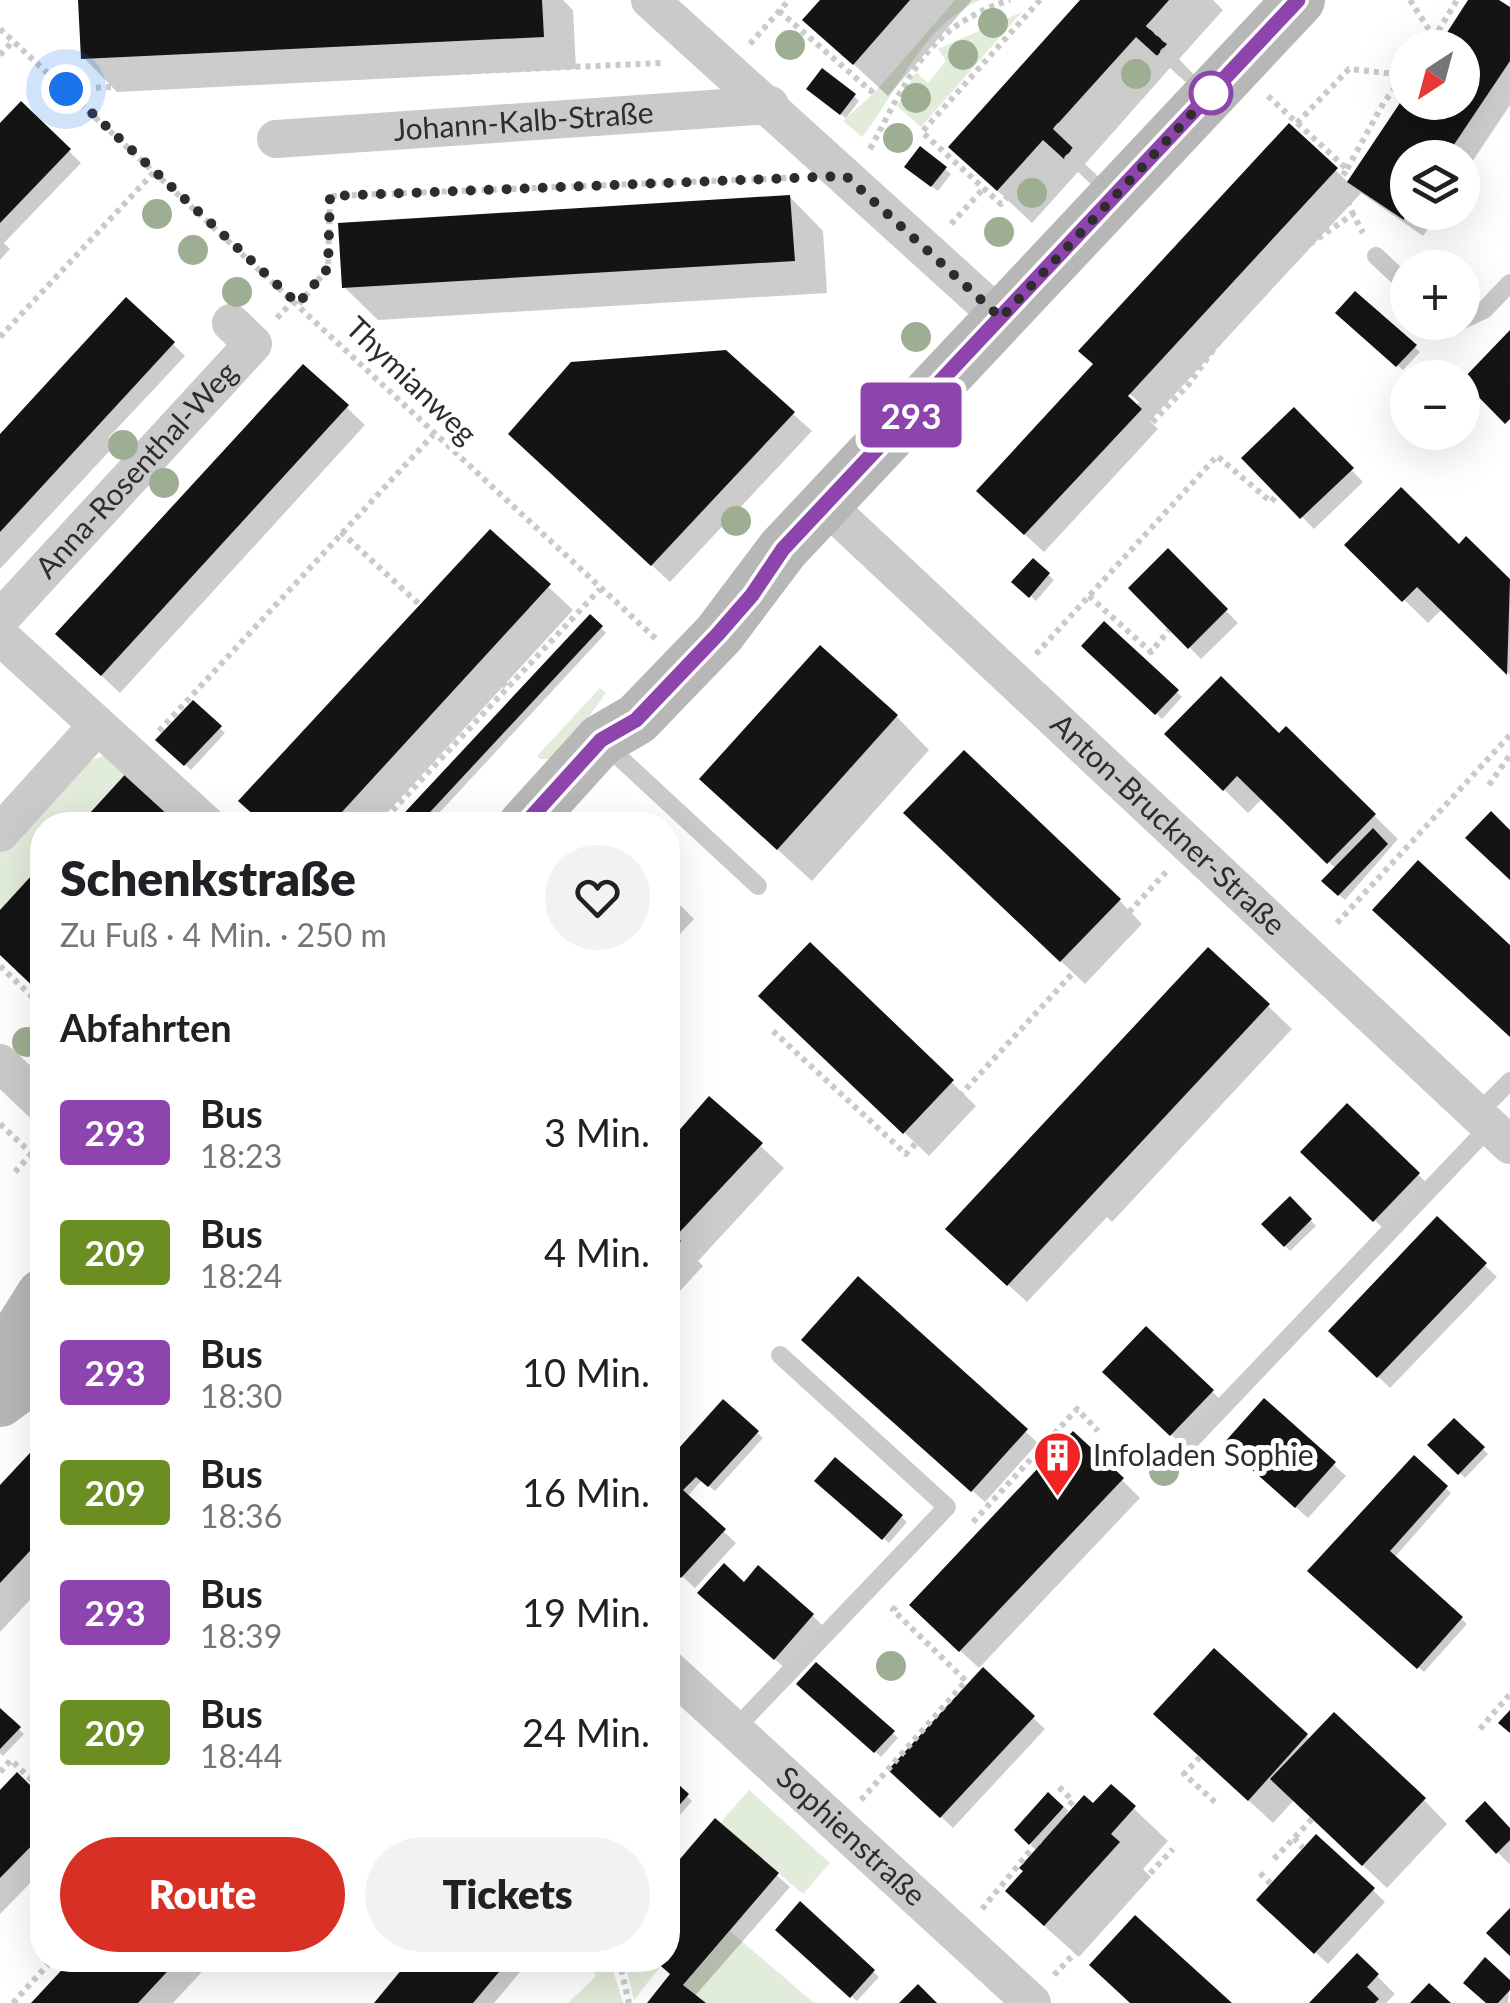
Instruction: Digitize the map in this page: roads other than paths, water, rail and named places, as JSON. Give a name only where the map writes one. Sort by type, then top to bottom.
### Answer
[{"type":"street","points":[[536,812],[601,740],[636,720],[661,695],[752,595],[783,549],[1298,0]]},
{"type":"street","points":[[657,2],[1001,318]]},
{"type":"street","name":"Johann-Kalb-Straße","points":[[276,139],[770,105]]},
{"type":"street","name":"Anna-Rosenthal-Weg","points":[[0,619],[253,344],[231,323]]},
{"type":"street","name":"Anton-Bruckner-Straße","points":[[826,504],[1492,1128]]},
{"type":"street","points":[[601,740],[618,699],[661,643],[733,579],[783,549]]},
{"type":"street","points":[[0,636],[192,812]]},
{"type":"street","points":[[0,833],[97,726]]},
{"type":"street","points":[[0,1063],[30,1092]]},
{"type":"street","points":[[0,1362],[30,1315]]},
{"type":"street","points":[[0,1401],[30,1379]]},
{"type":"street","name":"Sophienstraße","points":[[680,1680],[1031,2002]]},
{"type":"lane","points":[[1376,256],[1390,269]]},
{"type":"lane","points":[[1480,312],[1510,283]]},
{"type":"lane","points":[[601,740],[678,812]]},
{"type":"lane","points":[[680,813],[758,886]]},
{"type":"lane","points":[[1191,1440],[1492,1128],[1510,1080]]},
{"type":"lane","points":[[734,1730],[948,1508],[780,1355]]},
{"type":"place","name":"Infoladen Sophie","points":[[1058,1498]]}]
